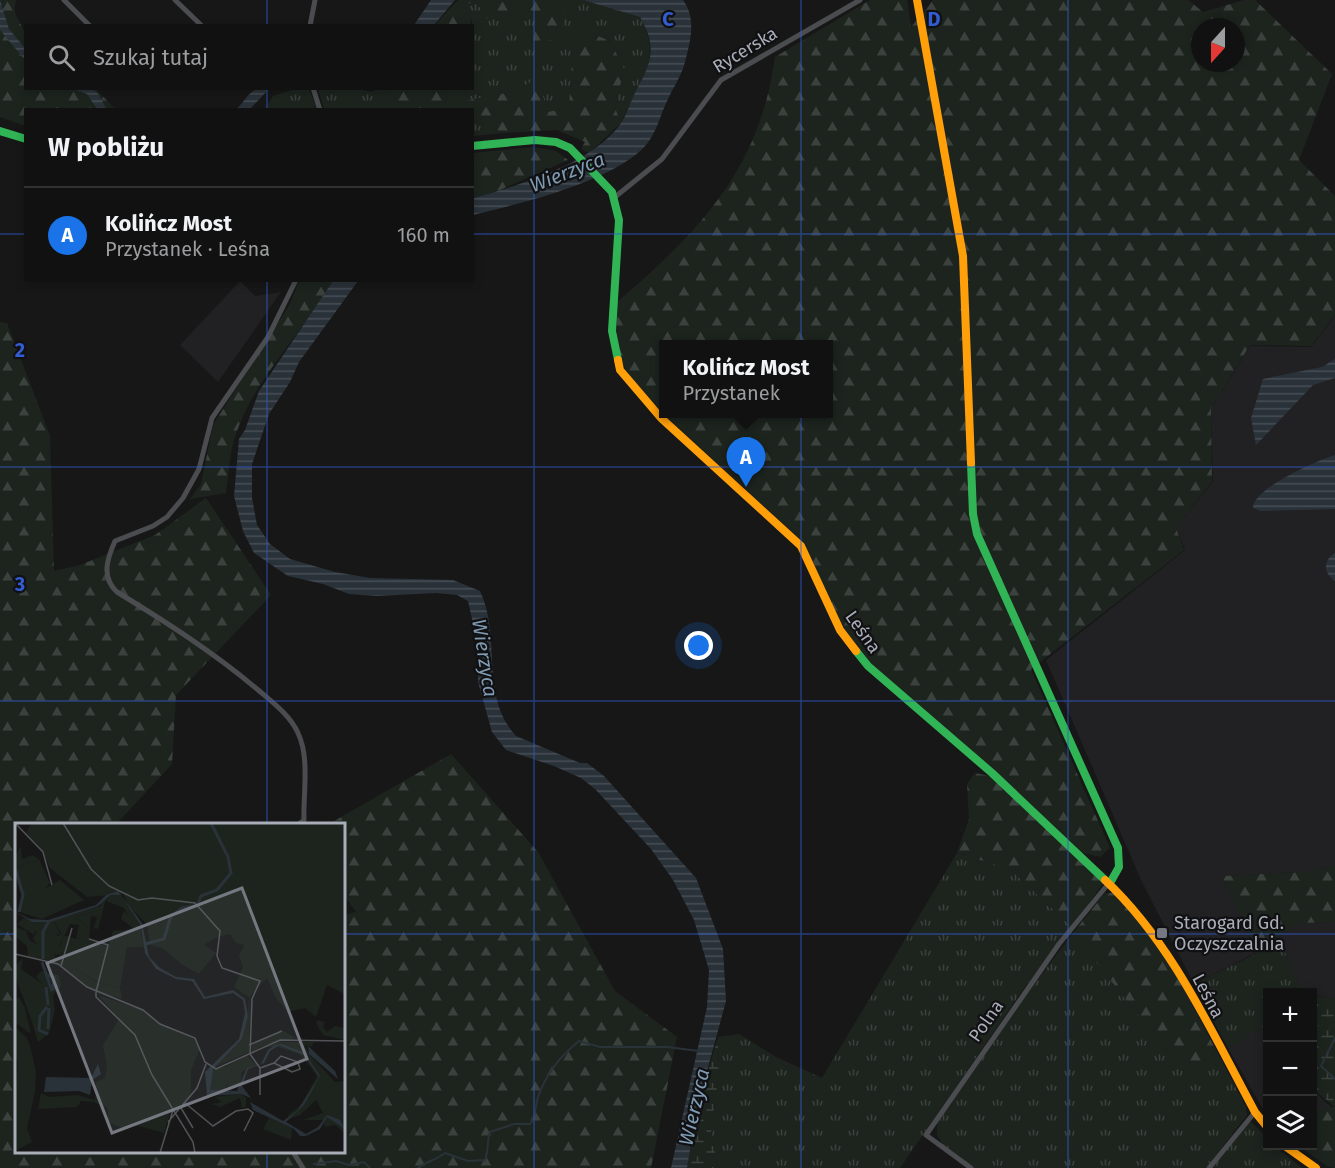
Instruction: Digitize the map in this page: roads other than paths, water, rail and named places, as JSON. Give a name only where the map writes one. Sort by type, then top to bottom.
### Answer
[{"type":"street","points":[[64,0],[88,24]]},
{"type":"street","points":[[175,0],[200,24]]},
{"type":"street","points":[[310,24],[315,0]]},
{"type":"street","name":"Rycerska","points":[[615,197],[662,159],[716,84],[744,65],[860,0]]},
{"type":"street","points":[[919,1],[963,256],[973,514],[976,534],[1118,848],[1121,861],[1119,870],[1110,883]]},
{"type":"street","points":[[314,90],[319,108]]},
{"type":"street","points":[[0,131],[24,138]]},
{"type":"street","points":[[474,146],[535,140],[556,142],[570,148],[615,197]]},
{"type":"street","name":"Leśna","points":[[615,197],[619,235],[612,331],[616,360],[625,379],[659,416]]},
{"type":"street","points":[[295,282],[268,337],[212,417],[195,479],[183,498],[167,517],[153,526],[115,541],[106,568],[110,585],[117,592],[199,643],[230,666],[291,721],[299,734],[304,771],[304,820],[301,823]]},
{"type":"street","name":"Leśna","points":[[661,418],[801,546],[840,630],[868,666],[992,773],[1110,883],[1160,941],[1255,1112],[1263,1122]]},
{"type":"street","name":"Polna","points":[[971,1168],[926,1135],[1059,944],[1110,883]]},
{"type":"street","points":[[1209,1168],[1255,1112]]},
{"type":"street","points":[[1291,1150],[1316,1168]]},
{"type":"street","points":[[294,1153],[303,1168]]},
{"type":"water","points":[[0,0],[9,29],[24,47],[24,59],[0,30]]},
{"type":"water","points":[[431,0],[455,0],[435,24],[415,24]]},
{"type":"water","name":"Wierzyca","points":[[583,0],[683,0],[687,7],[691,31],[685,62],[653,135],[646,145],[632,158],[590,180],[540,198],[474,215],[474,198],[532,180],[574,161],[593,150],[621,123],[645,73],[650,56],[649,38],[640,17]]},
{"type":"water","points":[[76,90],[95,91],[106,108],[96,108],[87,94]]},
{"type":"water","points":[[256,90],[268,90],[251,108],[237,108]]},
{"type":"water","name":"Wierzyca","points":[[332,282],[357,282],[299,362],[290,382],[269,414],[252,464],[252,498],[257,525],[270,544],[290,559],[335,572],[370,578],[453,580],[480,591],[490,627],[494,685],[498,703],[505,720],[516,736],[580,763],[587,763],[604,776],[696,878],[723,949],[726,1001],[697,1108],[687,1168],[671,1168],[707,1007],[709,970],[694,920],[673,880],[651,849],[595,789],[581,778],[554,766],[506,750],[492,732],[478,682],[479,650],[468,601],[457,595],[436,593],[377,596],[349,594],[323,584],[288,576],[254,553],[243,531],[234,496],[239,439],[245,430],[259,391]]},
{"type":"water","points":[[1335,359],[1335,378],[1313,385],[1256,445],[1251,418],[1263,379],[1322,367]]},
{"type":"water","points":[[1335,455],[1335,509],[1261,511],[1253,508],[1263,492],[1274,484],[1301,469]]},
{"type":"water","points":[[1335,553],[1335,581],[1328,574],[1326,567],[1328,559]]},
{"type":"waterway","points":[[1335,1038],[1321,1066],[1335,1079]]},
{"type":"waterway","points":[[418,1168],[445,1153],[468,1161],[485,1160],[490,1132],[514,1124],[530,1124],[538,1097],[549,1073],[579,1041],[600,1047],[667,1047],[699,1051]]},
{"type":"waterway","points":[[314,1164],[336,1161],[349,1165],[364,1162],[370,1168]]},
{"type":"place","name":"Kolińcz Most","points":[[746,487]]},
{"type":"place","name":"Starogard Gd. Oczyszczalnia","points":[[1162,933]]}]
